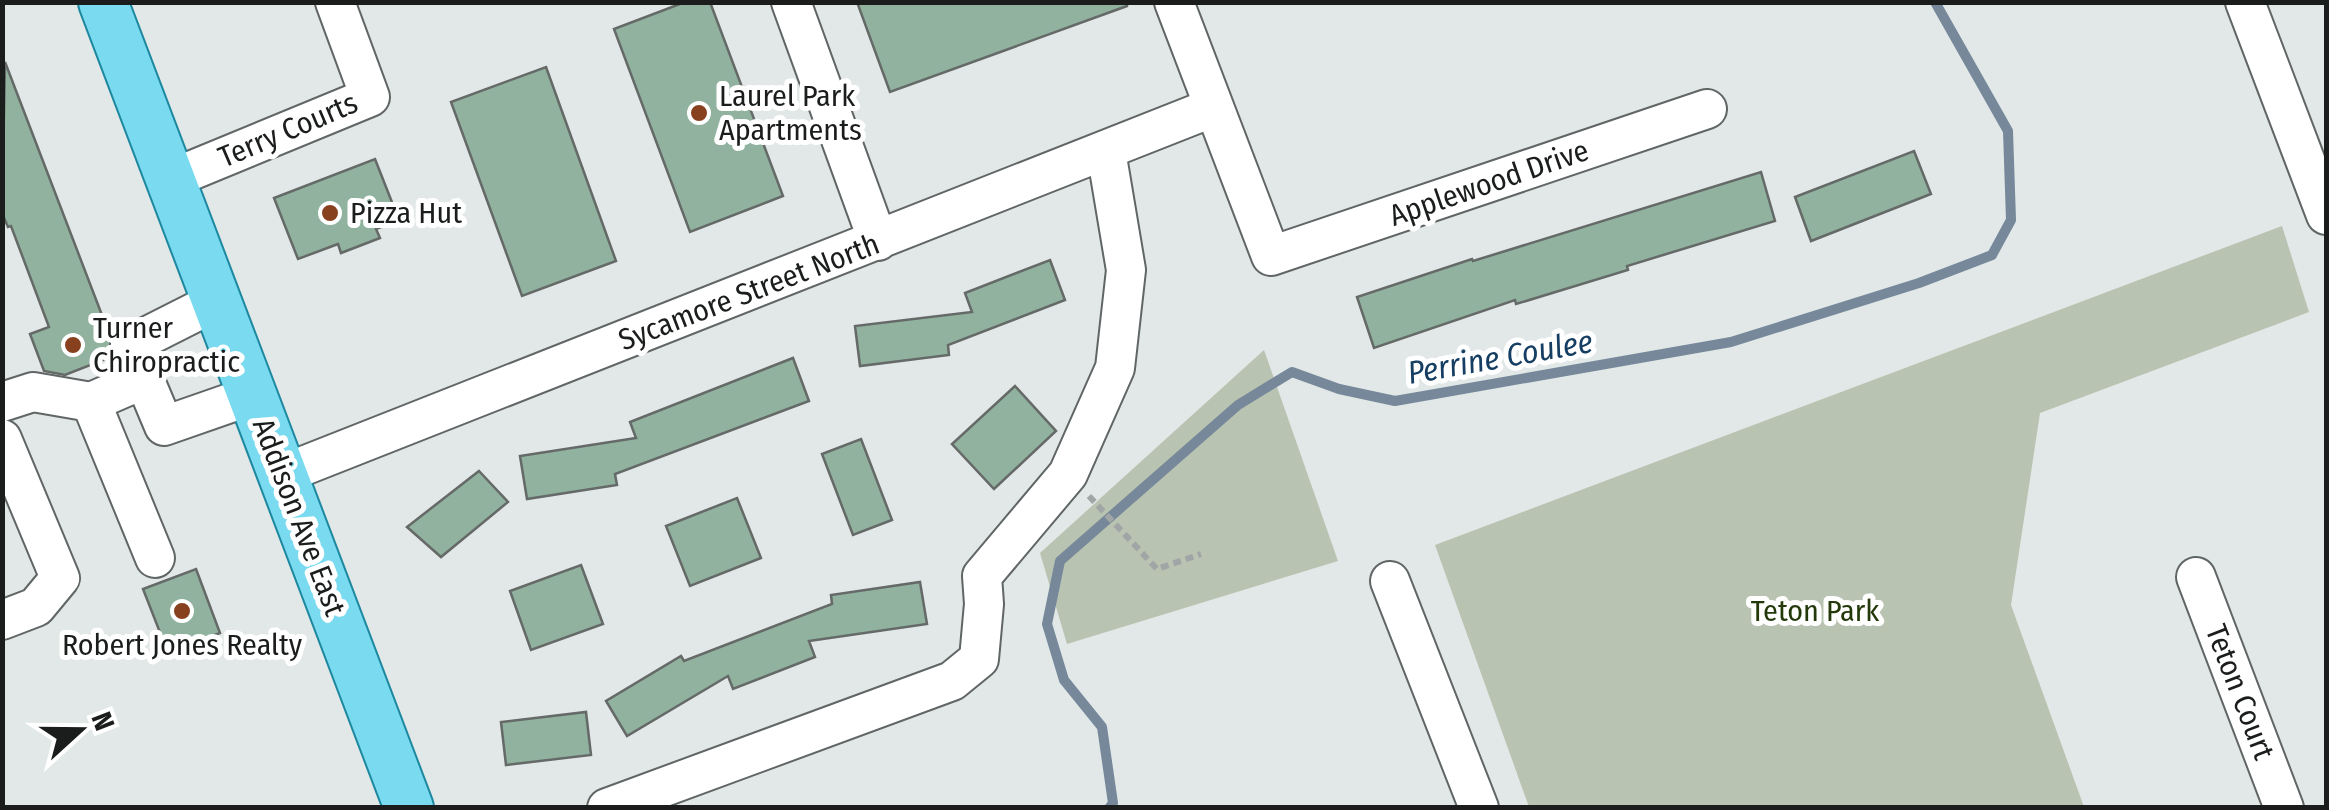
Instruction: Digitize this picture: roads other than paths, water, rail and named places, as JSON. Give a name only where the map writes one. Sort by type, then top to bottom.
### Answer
[{"type":"main road","name":"Addison Ave East","points":[[103,2],[409,808]]},
{"type":"street","name":"Terry Courts","points":[[170,180],[370,97],[335,2]]},
{"type":"street","points":[[790,2],[878,242]]},
{"type":"street","points":[[1174,2],[1214,107]]},
{"type":"street","points":[[2246,2],[2322,190]]},
{"type":"street","name":"Sycamore Street North","points":[[283,474],[1214,107]]},
{"type":"street","name":"Applewood Drive","points":[[1214,107],[1270,256],[1707,109]]},
{"type":"street","points":[[608,808],[952,681],[979,658],[984,604],[982,576],[1068,474],[1115,368],[1126,270],[1106,151]]},
{"type":"street","points":[[216,302],[130,345],[164,426],[253,395]]},
{"type":"street","points":[[2,402],[32,392],[90,402],[144,378]]},
{"type":"street","points":[[90,402],[155,558]]},
{"type":"street","points":[[2,439],[60,578],[36,607],[2,620]]},
{"type":"street","name":"Teton Court","points":[[2196,577],[2284,808]]},
{"type":"street","points":[[1390,581],[1479,808]]},
{"type":"waterway","name":"Perrine Coulee","points":[[1109,808],[1113,803],[1102,727],[1064,680],[1047,624],[1060,561],[1238,405],[1292,372],[1339,389],[1395,401],[1731,342],[1919,283],[1992,255],[2011,220],[2008,131],[1935,2]]},
{"type":"place","name":"Laurel Park Apartments","points":[[699,113]]},
{"type":"place","name":"Pizza Hut","points":[[330,213]]},
{"type":"place","name":"Turner Chiropractic","points":[[73,345]]},
{"type":"place","name":"Robert Jones Realty","points":[[182,611]]},
{"type":"park label","name":"Teton Park","points":[[1815,611]]}]
